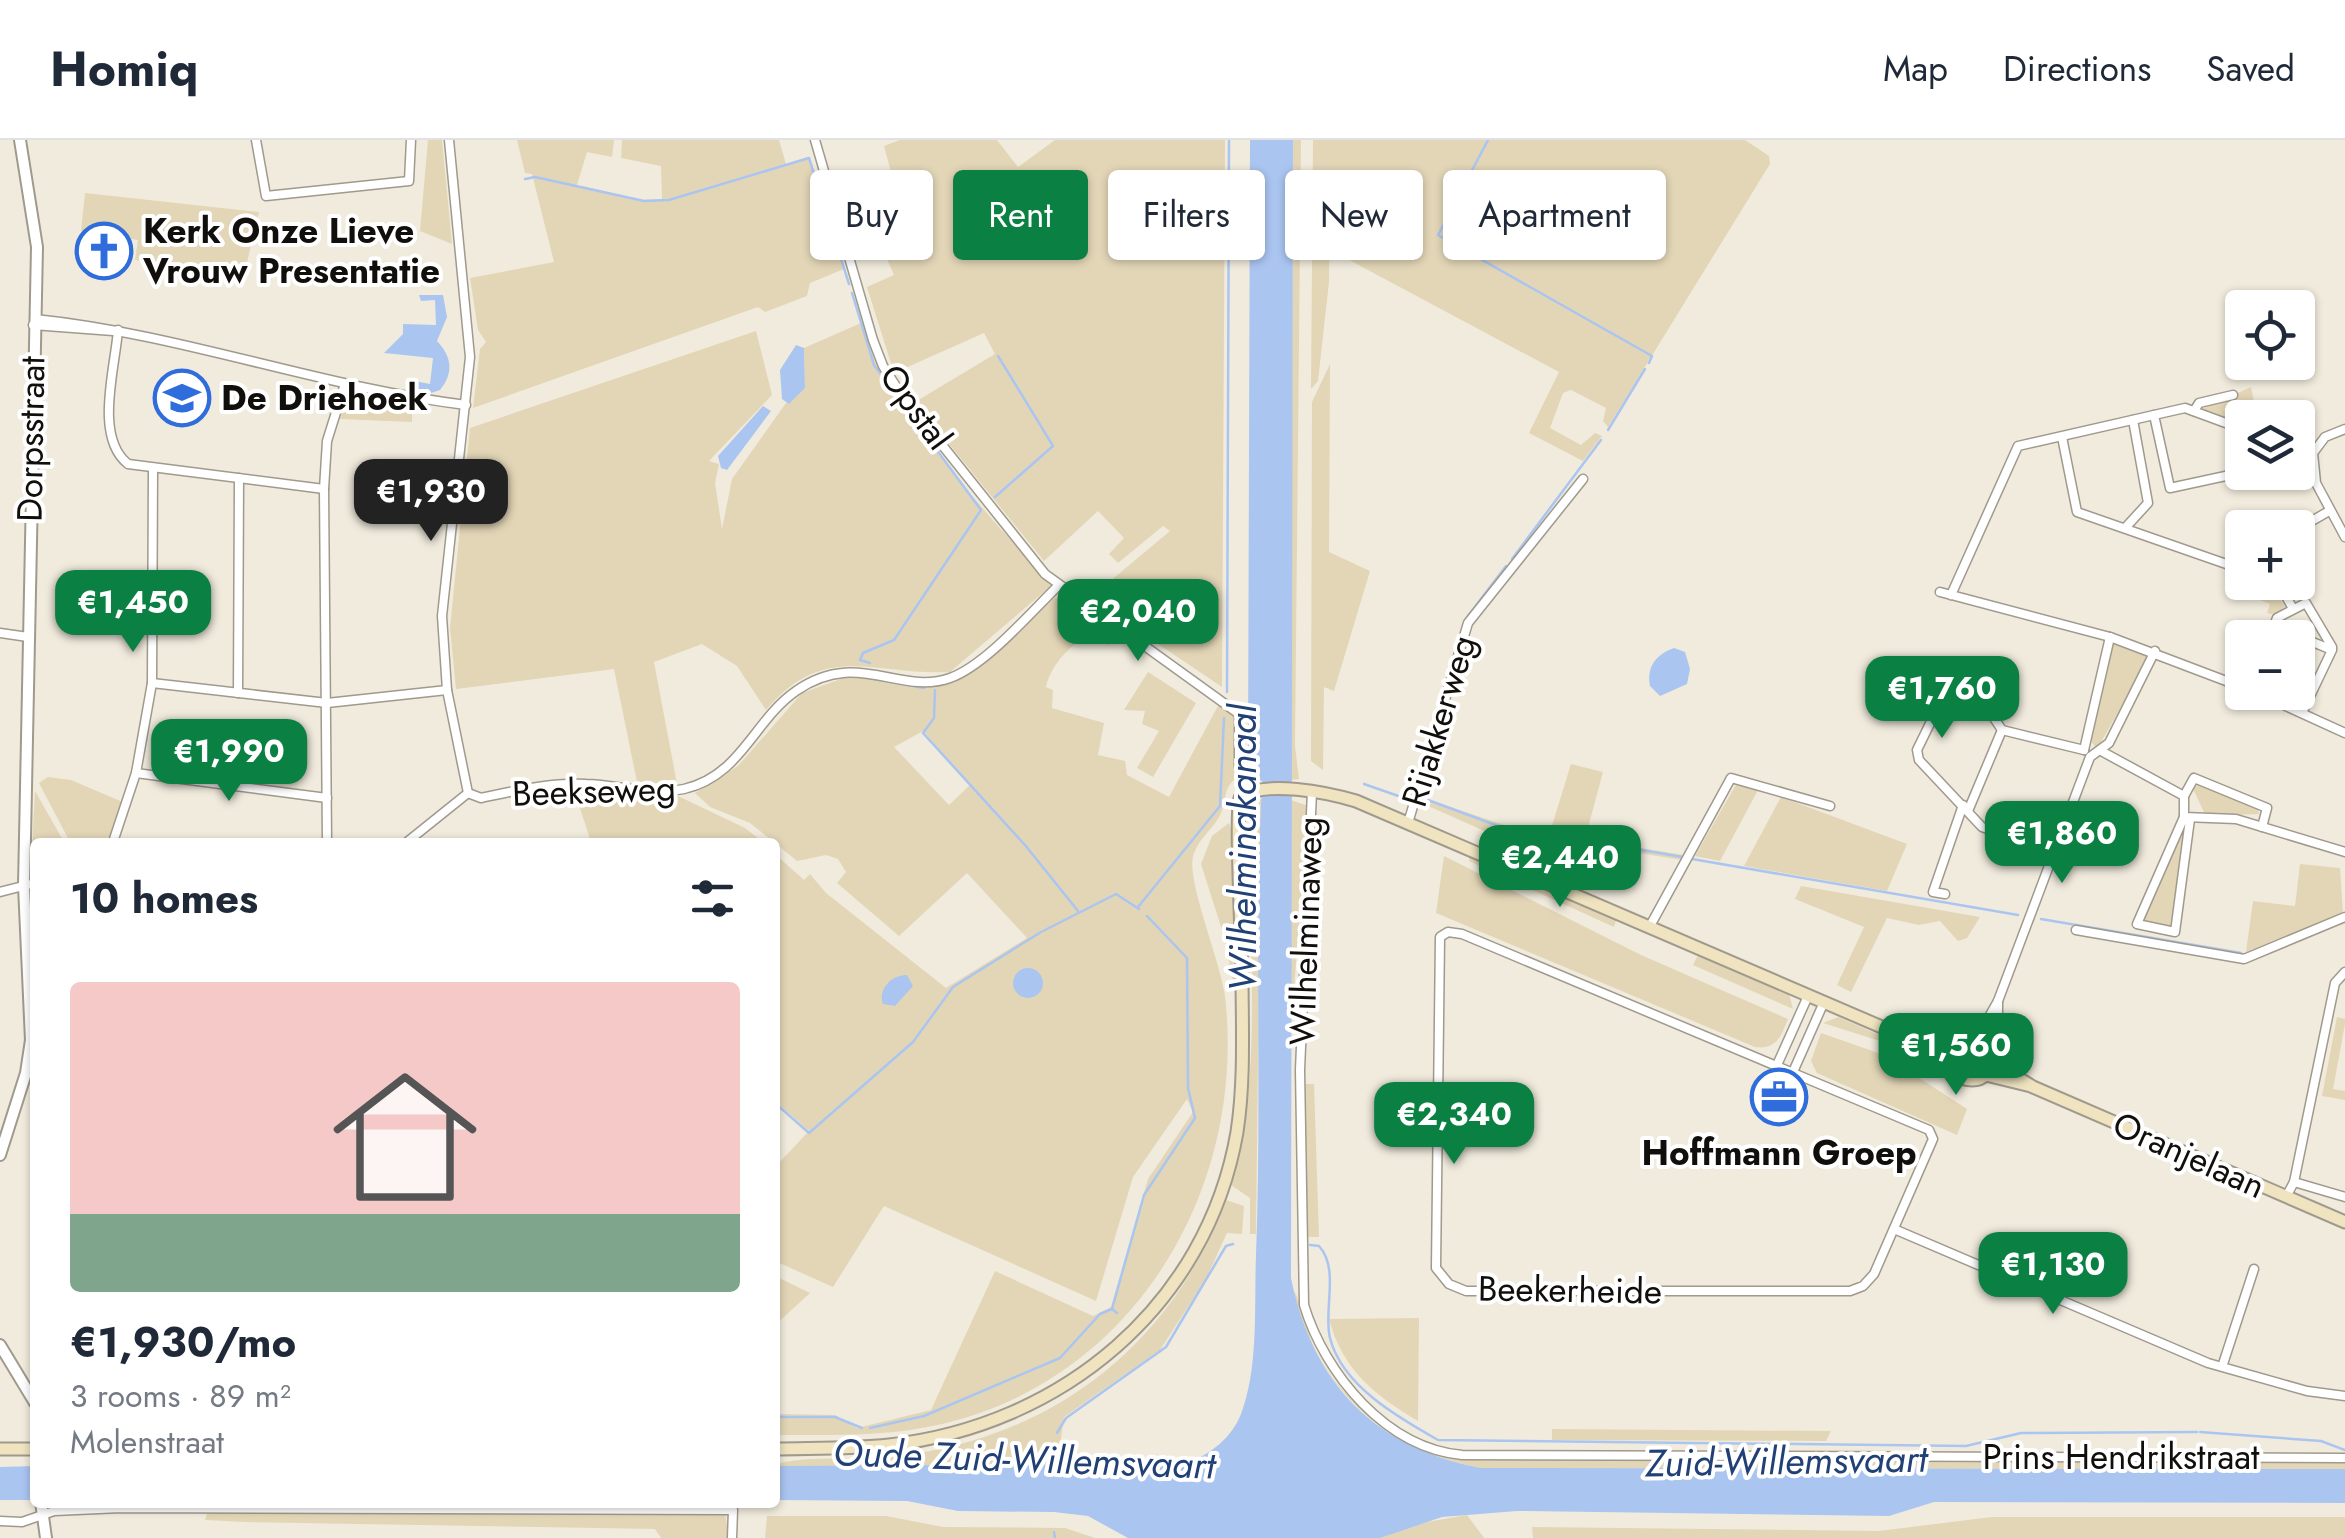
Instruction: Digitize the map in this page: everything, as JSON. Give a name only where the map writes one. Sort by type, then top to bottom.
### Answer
[{"type":"main road","points":[[780,1449],[888,1445],[977,1426],[1030,1404],[1086,1374],[1140,1326],[1178,1278],[1220,1190],[1239,1114],[1242,856],[1235,818],[1236,806],[1251,792],[1312,791],[1356,801],[1898,1034],[1950,1061],[1964,1079],[1986,1075],[1993,1062],[1982,1041],[1954,1046],[1898,1034]]},
{"type":"main road","points":[[1950,1061],[1954,1046]]},
{"type":"main road","name":"Oranjelaan","points":[[1993,1062],[2033,1086],[2345,1222]]},
{"type":"main road","name":"Oranjelaan","points":[[1986,1075],[2033,1086]]},
{"type":"main road","points":[[0,1449],[30,1449]]},
{"type":"street","name":"Dorpsstraat","points":[[0,1156],[30,1053],[28,637],[32,322],[37,247],[20,140]]},
{"type":"street","points":[[256,140],[266,196],[409,181],[411,140]]},
{"type":"street","points":[[412,838],[468,793],[447,690],[442,616],[470,358],[449,140]]},
{"type":"street","name":"Opstal","points":[[815,140],[883,366],[1045,574],[1059,585]]},
{"type":"street","points":[[32,322],[118,330],[344,386],[466,405]]},
{"type":"street","points":[[118,330],[109,435],[118,456],[128,464],[324,489]]},
{"type":"street","points":[[327,838],[324,489],[330,426],[344,386]]},
{"type":"street","points":[[2194,411],[2199,403],[2232,395]]},
{"type":"street","points":[[1951,594],[2018,446],[2185,408],[2225,423]]},
{"type":"street","points":[[2154,415],[2170,488],[2225,476]]},
{"type":"street","points":[[2126,526],[2148,503],[2133,420]]},
{"type":"street","points":[[2315,450],[2324,437],[2345,430]]},
{"type":"street","points":[[2062,436],[2078,512],[2225,563]]},
{"type":"street","points":[[114,838],[136,773],[152,683],[152,469]]},
{"type":"street","points":[[2315,472],[2316,482],[2345,537]]},
{"type":"street","points":[[238,693],[239,478]]},
{"type":"street","name":"Rijakkerweg","points":[[1408,823],[1468,623],[1583,479]]},
{"type":"street","points":[[2315,519],[2329,510]]},
{"type":"street","points":[[1059,585],[1239,714],[1239,766],[1251,792]]},
{"type":"street","name":"Beekseweg","points":[[468,793],[481,798],[583,783],[648,790],[688,788],[731,765],[780,706],[807,684],[861,670],[932,682],[950,678],[980,659],[1059,585]]},
{"type":"street","points":[[1940,592],[2110,637],[2225,680]]},
{"type":"street","points":[[2288,600],[2292,607]]},
{"type":"street","points":[[2306,603],[2332,650],[2274,626],[2292,607],[2306,603]]},
{"type":"street","points":[[0,633],[28,637]]},
{"type":"street","points":[[1982,1041],[1998,1019],[1998,1001],[2087,754],[2110,637]]},
{"type":"street","points":[[2302,713],[2332,650]]},
{"type":"street","points":[[2103,752],[2155,652]]},
{"type":"street","points":[[152,683],[327,703],[447,690]]},
{"type":"street","points":[[2054,852],[1982,827],[1917,756],[1938,702],[1948,700],[1990,712],[2002,730],[2087,754],[2103,752],[2184,796]]},
{"type":"street","points":[[2295,710],[2345,733]]},
{"type":"street","points":[[1945,894],[1933,892],[2002,730]]},
{"type":"street","points":[[136,773],[327,798]]},
{"type":"street","points":[[1650,926],[1731,778],[1830,806]]},
{"type":"street","points":[[2187,818],[2137,924],[2175,932],[2187,818],[2184,796],[2194,778],[2267,808],[2262,827]]},
{"type":"street","name":"Wilhelminaweg","points":[[1300,1070],[1312,791]]},
{"type":"street","points":[[2187,818],[2236,818],[2345,852]]},
{"type":"street","points":[[0,892],[30,884]]},
{"type":"street","points":[[2076,930],[2244,959],[2345,917]]},
{"type":"street","name":"Beekerheide","points":[[1462,934],[1777,1065],[1929,1130],[1933,1139],[1874,1274],[1863,1286],[1850,1292],[1466,1290],[1439,1277],[1435,1047],[1440,937],[1462,934]]},
{"type":"street","points":[[2286,1197],[2294,1182],[2335,983],[2345,972]]},
{"type":"street","points":[[1777,1065],[1808,996]]},
{"type":"street","points":[[1793,1072],[1824,1002]]},
{"type":"street","name":"Prins Hendrikstraat","points":[[1300,1070],[1304,1305],[1314,1338],[1335,1371],[1375,1415],[1442,1453],[2345,1458]]},
{"type":"street","points":[[2294,1182],[2345,1197]]},
{"type":"street","points":[[1894,1229],[2208,1363],[2307,1390],[2345,1396]]},
{"type":"street","points":[[2223,1364],[2254,1269]]},
{"type":"street","points":[[0,1345],[30,1395]]},
{"type":"street","points":[[41,1508],[46,1538]]},
{"type":"street","points":[[0,1521],[22,1522],[42,1515],[122,1508],[733,1510],[732,1538]]},
{"type":"shaded area","points":[[428,140],[442,140],[452,244],[420,231]]},
{"type":"shaded area","points":[[517,140],[614,140],[612,157],[587,152],[577,185],[642,200],[662,199],[661,166],[621,158],[622,140],[779,140],[786,164],[808,157],[812,170],[810,260],[841,260],[844,269],[810,283],[807,296],[765,312],[758,307],[473,408],[480,349],[486,342],[478,330],[470,278],[554,262],[532,174],[525,173]]},
{"type":"shaded area","points":[[900,140],[997,140],[1018,167],[1055,140],[1225,140],[1225,170],[1108,170],[1108,260],[1224,260],[1222,687],[1090,598],[1170,531],[1163,526],[1118,563],[1109,554],[1124,538],[1098,511],[1044,561],[915,402],[995,354],[984,333],[894,373],[867,287],[894,275],[887,260],[933,260],[933,170],[891,170],[884,146]]},
{"type":"shaded area","points":[[1293,140],[1301,140],[1301,170],[1293,170]]},
{"type":"shaded area","points":[[1313,140],[1745,140],[1769,156],[1770,164],[1608,427],[1603,421],[1606,408],[1571,390],[1563,393],[1550,428],[1581,445],[1595,433],[1602,436],[1583,461],[1529,433],[1559,372],[1349,260],[1423,260],[1423,170],[1313,170]]},
{"type":"shaded area","points":[[85,193],[259,212],[244,275],[135,260],[138,240],[81,231]]},
{"type":"shaded area","points":[[1293,260],[1300,260],[1295,746],[1299,779],[1291,780]]},
{"type":"shaded area","points":[[1312,260],[1329,260],[1318,381],[1311,389]]},
{"type":"shaded area","points":[[861,323],[875,356],[917,425],[972,495],[1052,585],[950,672],[830,668],[788,688],[766,710],[737,666],[702,644],[654,662],[677,784],[637,782],[614,669],[456,689],[450,628],[470,428],[756,331],[772,395],[709,461],[719,464],[715,483],[722,529],[732,479],[786,403],[805,388],[804,348]]},
{"type":"shaded area","points":[[1330,364],[1329,552],[1370,571],[1334,691],[1324,687],[1323,770],[1311,761],[1312,402]]},
{"type":"shaded area","points":[[2251,387],[2254,400],[2225,400],[2225,418],[2202,409]]},
{"type":"shaded area","points":[[349,392],[412,408],[412,422],[340,419]]},
{"type":"shaded area","points":[[1055,598],[1068,600],[1117,635],[1108,645],[1092,633],[1063,656],[1046,687],[1053,690],[1052,708],[1104,723],[1098,755],[1125,761],[1127,775],[1169,797],[1219,704],[1233,716],[1235,779],[1227,790],[1218,819],[1195,850],[1192,869],[1225,996],[1227,1068],[1217,1138],[1196,1204],[1164,1265],[1122,1319],[1071,1365],[1010,1401],[942,1424],[880,1433],[780,1435],[780,1413],[835,1415],[857,1428],[931,1410],[995,1271],[1093,1316],[1111,1307],[1148,1179],[1193,1112],[1187,1099],[1133,1177],[1096,1301],[884,1206],[833,1287],[780,1263],[780,1162],[809,1131],[780,1105],[780,858],[804,880],[810,874],[826,893],[946,988],[1027,938],[967,873],[899,936],[837,883],[846,872],[838,859],[826,855],[797,861],[780,847],[780,838],[769,838],[750,823],[710,807],[695,793],[738,766],[802,693],[852,675],[925,684],[954,683]],"holes":[[[923,731],[970,785],[949,805],[894,747]]]},
{"type":"shaded area","points":[[2260,600],[2281,600],[2285,607],[2274,615],[2267,613],[2270,604]]},
{"type":"shaded area","points":[[2117,643],[2146,652],[2148,660],[2097,749],[2089,739],[2111,647]]},
{"type":"shaded area","points":[[1148,672],[1196,703],[1153,777],[1137,768],[1159,731],[1142,724],[1145,711],[1124,710]]},
{"type":"shaded area","points":[[1571,764],[1603,772],[1585,839],[1684,855],[1682,860],[1608,848],[1596,882],[1544,859],[1543,871],[1531,866],[1536,854],[1426,805],[1427,799],[1510,827],[1550,832]]},
{"type":"shaded area","points":[[48,777],[71,780],[125,803],[112,838],[68,838],[39,783]]},
{"type":"shaded area","points":[[1737,783],[1758,790],[1720,861],[1695,856]]},
{"type":"shaded area","points":[[2199,783],[2257,807],[2259,814],[2206,816],[2193,789]]},
{"type":"shaded area","points":[[574,790],[678,796],[758,838],[590,838]]},
{"type":"shaded area","points":[[35,791],[62,838],[32,838]]},
{"type":"shaded area","points":[[1781,797],[1907,844],[1887,891],[1744,866]]},
{"type":"shaded area","points":[[1261,799],[1256,1234],[1250,1234],[1250,1198],[1231,1185],[1247,1110],[1252,1034],[1249,821],[1252,803]]},
{"type":"shaded area","points":[[1291,800],[1308,806],[1291,1029]]},
{"type":"shaded area","points":[[1229,823],[1233,836],[1237,1004],[1224,936],[1201,864],[1212,836]]},
{"type":"shaded area","points":[[2181,827],[2185,828],[2173,927],[2142,923]]},
{"type":"shaded area","points":[[1444,856],[1641,955],[1788,1019],[1780,1036],[1773,1044],[1755,1047],[1436,913]]},
{"type":"shaded area","points":[[1470,856],[1617,917],[1614,927],[1469,861]]},
{"type":"shaded area","points":[[2300,864],[2340,868],[2343,913],[2246,952],[2253,901],[2295,906]]},
{"type":"shaded area","points":[[1801,886],[1980,917],[1967,938],[1958,941],[1940,921],[1919,925],[1887,918],[1851,992],[1837,985],[1864,927],[1795,899]]},
{"type":"shaded area","points":[[1699,953],[1789,994],[1793,1009],[1693,965]]},
{"type":"shaded area","points":[[1838,1017],[1927,1056],[1823,1023]]},
{"type":"shaded area","points":[[2337,1017],[2345,1019],[2345,1024],[2333,1089],[2345,1091],[2345,1100],[2322,1096]]},
{"type":"shaded area","points":[[1821,1033],[1884,1055],[1967,1109],[1957,1135],[1817,1073],[1811,1061]]},
{"type":"shaded area","points":[[1305,1084],[1314,1084],[1319,1237],[1304,1237]]},
{"type":"shaded area","points":[[1226,1200],[1244,1206],[1242,1234],[1227,1233],[1206,1279],[1160,1350],[1064,1417],[1057,1467],[780,1466],[793,1461],[879,1458],[938,1449],[994,1434],[1045,1411],[1092,1382],[1134,1345],[1170,1303],[1201,1254]]},
{"type":"shaded area","points":[[780,1278],[810,1293],[780,1320]]},
{"type":"shaded area","points":[[1292,1288],[1323,1364],[1317,1355],[1302,1323]]},
{"type":"shaded area","points":[[1419,1318],[1418,1421],[1362,1379],[1342,1353],[1329,1319]]},
{"type":"shaded area","points":[[1336,1383],[1386,1428],[1446,1456],[2345,1461],[2345,1469],[1481,1468],[1413,1446],[1384,1429]]},
{"type":"shaded area","points":[[1552,1429],[1831,1431],[1826,1441],[1552,1440]]},
{"type":"shaded area","points":[[208,1510],[725,1513],[729,1538],[661,1538],[655,1529],[205,1520]]},
{"type":"shaded area","points":[[1467,1515],[1484,1538],[1380,1538],[1410,1525]]},
{"type":"shaded area","points":[[767,1516],[886,1516],[943,1527],[1065,1528],[1095,1538],[765,1538]]},
{"type":"shaded area","points":[[1992,1517],[2345,1517],[2345,1538],[1533,1538],[1532,1527],[1879,1531]]},
{"type":"water","points":[[1250,140],[1293,140],[1293,170],[1285,170],[1285,260],[1293,260],[1291,1278],[1301,1315],[1332,1379],[1380,1427],[1410,1445],[1481,1468],[2345,1469],[2345,1503],[1934,1502],[1889,1516],[1517,1511],[1442,1517],[1380,1538],[1128,1538],[1088,1516],[1054,1512],[958,1511],[907,1501],[780,1500],[780,1466],[1186,1464],[1219,1445],[1232,1431],[1247,1396],[1255,1336],[1262,781],[1251,776],[1250,260],[1265,260],[1265,170],[1250,170]]},
{"type":"water","points":[[419,295],[443,295],[447,317],[437,341],[446,353],[449,371],[445,384],[431,393],[408,387],[409,380],[430,384],[433,358],[384,353],[403,334],[403,324],[436,325],[435,300],[421,301]]},
{"type":"water","points":[[796,345],[804,348],[805,388],[789,404],[782,399],[780,370]]},
{"type":"water","points":[[763,406],[771,411],[727,470],[721,468],[718,456]]},
{"type":"water","points":[[1674,648],[1685,652],[1690,669],[1687,684],[1660,696],[1650,686],[1651,667],[1658,657]]},
{"type":"water","points":[[1028,968],[1039,972],[1043,983],[1039,994],[1028,998],[1017,994],[1013,983],[1017,972]]},
{"type":"water","points":[[907,975],[913,986],[895,1006],[883,1004],[882,993],[888,984]]},
{"type":"water","points":[[30,1466],[30,1500],[0,1500],[0,1467]]},
{"type":"waterway","name":"Wilhelminakanaal","points":[[1227,692],[1229,140]]},
{"type":"waterway","points":[[1488,140],[1438,235],[1652,356],[1649,363]]},
{"type":"waterway","points":[[525,179],[535,177],[644,201],[669,200],[809,158],[849,284]]},
{"type":"waterway","points":[[852,293],[874,365],[981,510],[894,640],[863,653],[860,660],[870,663]]},
{"type":"waterway","points":[[995,497],[1053,446],[998,356]]},
{"type":"waterway","points":[[1608,430],[1645,369]]},
{"type":"waterway","points":[[1512,559],[1601,440]]},
{"type":"waterway","points":[[1468,616],[1506,566]]},
{"type":"waterway","points":[[869,678],[924,688]]},
{"type":"waterway","points":[[935,690],[934,718],[923,733],[1025,845],[1078,911]]},
{"type":"waterway","name":"Wilhelminakanaal","points":[[1138,907],[1220,806],[1224,718]]},
{"type":"waterway","points":[[1364,784],[1407,799]]},
{"type":"waterway","points":[[1428,800],[1498,826],[1541,833]]},
{"type":"waterway","points":[[1550,834],[1682,857]]},
{"type":"waterway","points":[[1692,859],[2018,915]]},
{"type":"waterway","points":[[1043,931],[1116,894],[1139,909]]},
{"type":"waterway","points":[[1112,1309],[1144,1195],[1195,1118],[1188,1088],[1187,958],[1147,916]]},
{"type":"waterway","points":[[2041,919],[2241,953]]},
{"type":"waterway","points":[[780,1107],[809,1133],[913,1042],[953,987],[1041,932]]},
{"type":"waterway","name":"Oude Zuid-Willemsvaart","points":[[1057,1433],[1066,1418],[1166,1347],[1226,1246],[1233,1244]]},
{"type":"waterway","name":"Zuid-Willemsvaart","points":[[1310,1245],[1319,1246],[1329,1266],[1328,1327],[1336,1355],[1346,1371],[1374,1399],[1438,1440],[1966,1446],[2021,1433],[2197,1432]]},
{"type":"waterway","name":"Oude Zuid-Willemsvaart","points":[[870,1428],[924,1416],[1060,1358],[1100,1314],[1112,1309],[1117,1313]]},
{"type":"waterway","name":"Oude Zuid-Willemsvaart","points":[[780,1417],[835,1417],[862,1428]]},
{"type":"waterway","points":[[2200,1432],[2321,1441],[2345,1450]]},
{"type":"waterway","points":[[1054,1532],[1055,1538]]},
{"type":"place","name":"Kerk Onze Lieve Vrouw Presentatie","points":[[104,251]]},
{"type":"place","name":"De Driehoek","points":[[182,398]]},
{"type":"place","name":"Hoffmann Groep","points":[[1779,1097]]}]
